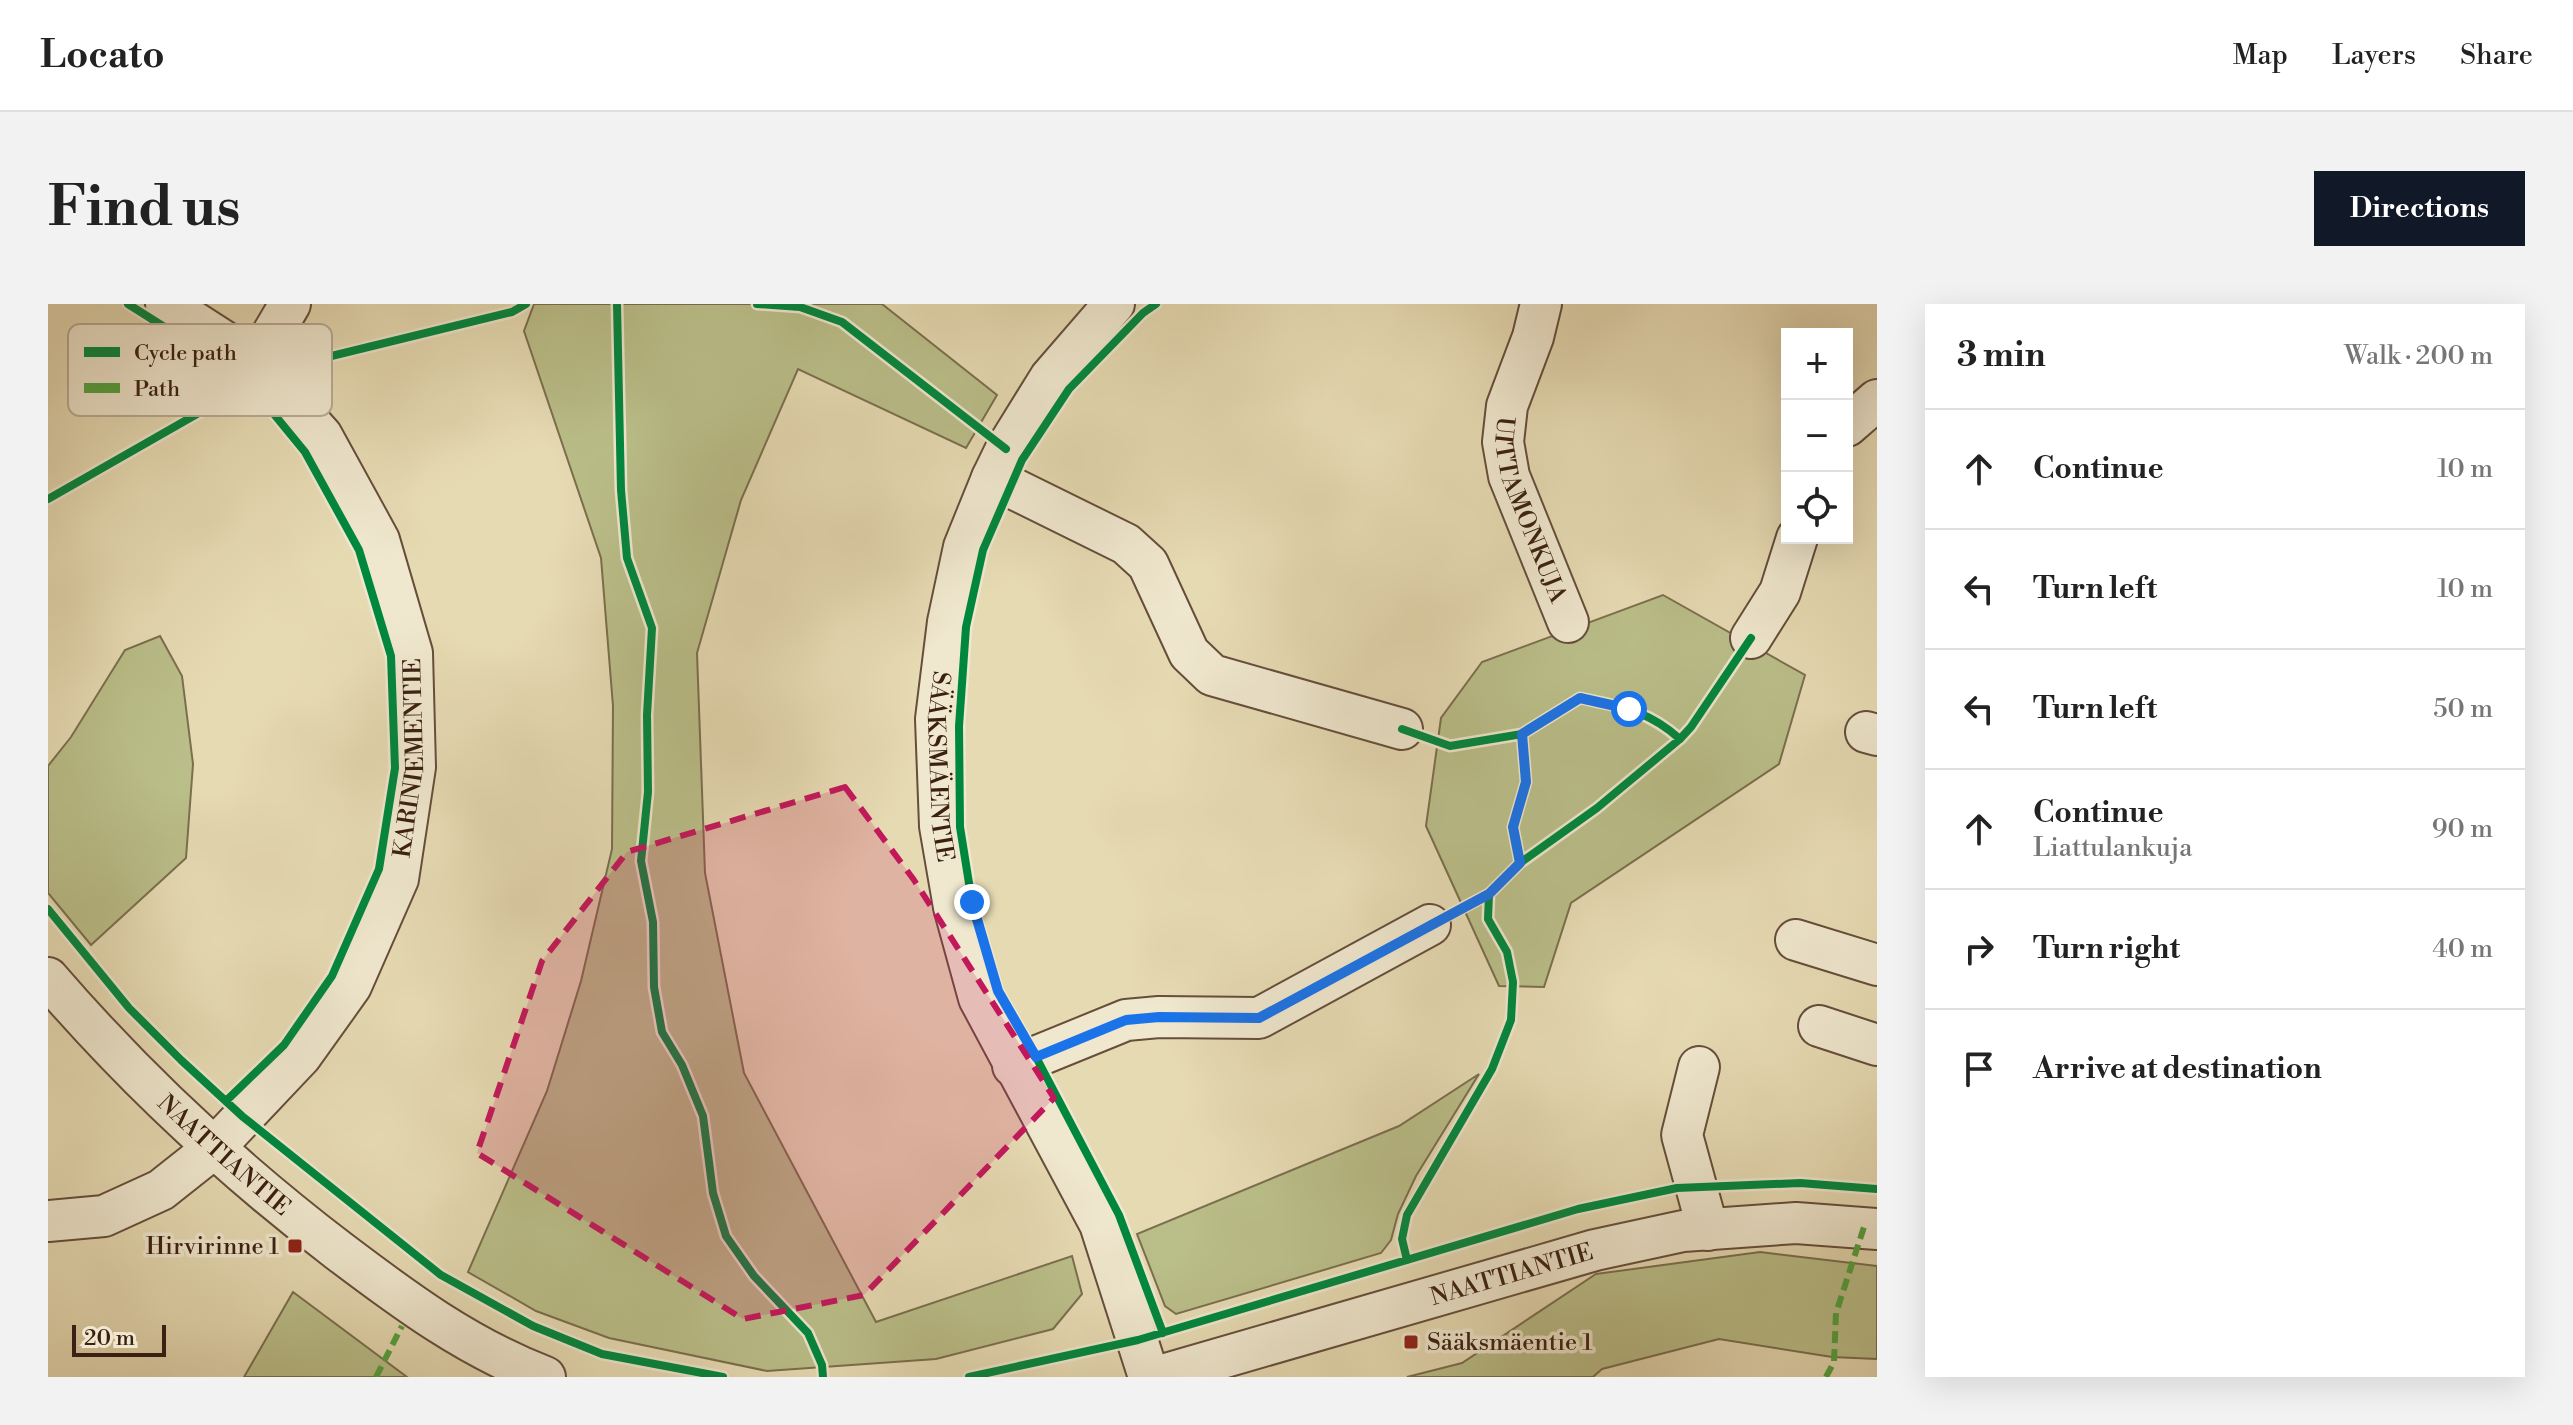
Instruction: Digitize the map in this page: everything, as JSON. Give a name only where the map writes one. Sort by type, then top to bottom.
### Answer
[{"type":"street","name":"KARINIEMENTIE","points":[[166,304],[197,324]]},
{"type":"street","points":[[278,324],[290,304]]},
{"type":"street","name":"SÄÄKSMÄENTIE","points":[[1114,304],[1050,378],[1006,449],[992,478],[964,547],[948,622],[936,719],[940,826],[954,907],[979,998],[1100,1224],[1149,1377]]},
{"type":"street","name":"UITTAMONKUJA","points":[[1541,304],[1533,337],[1507,406],[1503,442],[1509,476],[1568,622]]},
{"type":"street","points":[[1853,421],[1877,400]]},
{"type":"street","name":"KARINIEMENTIE","points":[[48,1221],[104,1216],[161,1190],[214,1148],[301,1056],[351,986],[398,879],[415,767],[412,653],[379,540],[322,436],[304,416]]},
{"type":"street","points":[[992,478],[1126,544],[1148,564],[1189,653],[1212,675],[1402,729]]},
{"type":"street","points":[[1751,638],[1780,592],[1795,544]]},
{"type":"street","points":[[1013,1066],[1126,1020],[1159,1017],[1259,1018],[1430,925]]},
{"type":"street","points":[[1796,940],[1877,965]]},
{"type":"street","name":"NAATTIANTIE","points":[[48,978],[101,1039],[214,1148],[311,1229],[416,1309],[471,1343],[545,1377]]},
{"type":"street","points":[[1819,1026],[1877,1045]]},
{"type":"street","points":[[1699,1067],[1682,1135],[1708,1230]]},
{"type":"street","name":"NAATTIANTIE","points":[[1156,1377],[1595,1250],[1683,1231],[1796,1223],[1877,1229]]},
{"type":"highlighted area","points":[[845,787],[914,880],[1054,1098],[864,1295],[743,1319],[477,1153],[542,961],[627,852]]},
{"type":"green space","points":[[534,304],[882,304],[997,395],[966,448],[798,369],[741,500],[697,653],[705,873],[744,1073],[876,1322],[1072,1256],[1082,1294],[1053,1329],[936,1359],[767,1371],[609,1338],[536,1311],[468,1272],[547,1091],[581,981],[612,849],[613,706],[601,558],[524,331]]},
{"type":"green space","points":[[1663,595],[1805,675],[1779,764],[1571,903],[1544,987],[1499,986],[1426,826],[1441,718],[1482,662]]},
{"type":"green space","points":[[160,636],[182,676],[193,764],[186,858],[91,945],[48,893],[48,766],[71,737],[125,650]]},
{"type":"green space","points":[[1479,1074],[1416,1176],[1398,1214],[1391,1240],[1381,1253],[1176,1314],[1165,1306],[1137,1234],[1399,1126]]},
{"type":"green space","points":[[1760,1252],[1877,1266],[1877,1359],[1832,1357],[1719,1339],[1602,1369],[1593,1377],[1407,1377],[1462,1363],[1596,1274]]},
{"type":"green space","points":[[293,1292],[407,1377],[244,1377]]},
{"type":"marked path","points":[[1826,1377],[1834,1362],[1836,1313],[1864,1227]]},
{"type":"marked path","points":[[376,1377],[402,1326]]},
{"type":"cycle path","points":[[128,304],[160,324]]},
{"type":"cycle path","points":[[332,356],[512,312],[526,304]]},
{"type":"cycle path","points":[[617,304],[621,490],[627,558],[652,628],[647,715],[648,792],[641,861],[653,922],[654,987],[662,1032],[682,1065],[703,1116],[713,1193],[726,1236],[754,1276],[808,1333],[822,1365],[823,1377]]},
{"type":"cycle path","points":[[757,304],[800,307],[842,322],[1006,449]]},
{"type":"cycle path","points":[[1156,304],[1143,313],[1069,389],[1022,460],[983,550],[966,627],[959,726],[960,827],[972,902],[998,991],[1119,1215],[1163,1333]]},
{"type":"cycle path","points":[[48,499],[193,416]]},
{"type":"cycle path","points":[[226,1101],[284,1045],[332,976],[379,869],[395,768],[391,656],[359,550],[305,452],[275,416]]},
{"type":"cycle path","points":[[1680,739],[1645,716],[1580,698],[1522,734],[1526,782],[1513,827],[1520,863],[1597,808],[1680,739],[1751,638]]},
{"type":"cycle path","points":[[1402,729],[1450,746],[1522,734]]},
{"type":"cycle path","points":[[1430,925],[1489,894],[1520,863]]},
{"type":"cycle path","points":[[1407,1260],[1402,1239],[1407,1215],[1492,1069],[1511,1020],[1513,982],[1507,952],[1488,919],[1489,894]]},
{"type":"cycle path","points":[[48,909],[129,1008],[181,1060],[242,1116],[441,1275],[533,1326],[602,1354],[723,1377]]},
{"type":"cycle path","points":[[969,1377],[1138,1340],[1578,1209],[1677,1188],[1800,1183],[1877,1189]]},
{"type":"place","name":"Hirvirinne 1","points":[[295,1246]]},
{"type":"place","name":"Sääksmäentie 1","points":[[1411,1342]]},
{"type":"route","points":[[972,902],[998,991],[1036,1057],[1126,1020],[1159,1017],[1259,1018],[1489,894],[1520,863],[1513,827],[1526,782],[1522,734],[1580,698],[1629,709]]}]
